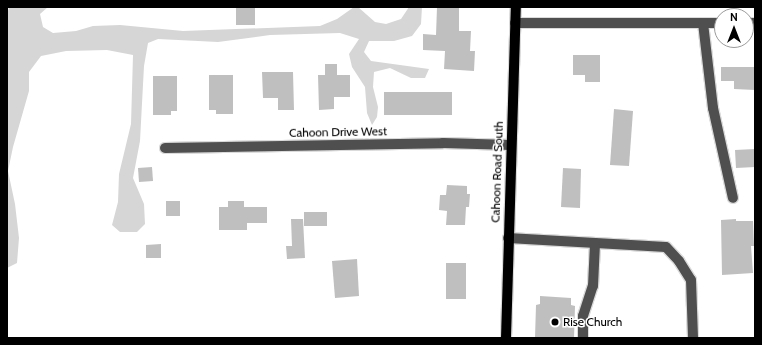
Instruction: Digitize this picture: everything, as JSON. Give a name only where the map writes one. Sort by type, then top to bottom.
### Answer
[{"type":"main road","name":"Cahoon Road South","points":[[506,338],[516,7]]},
{"type":"street","points":[[515,23],[714,23]]},
{"type":"street","points":[[703,23],[713,108],[733,198]]},
{"type":"street","name":"Cahoon Drive West","points":[[166,148],[443,144],[511,145]]},
{"type":"street","points":[[508,238],[666,247],[679,261],[691,280],[693,338]]},
{"type":"street","points":[[583,338],[583,316],[593,286],[595,243]]},
{"type":"shaded area","points":[[9,7],[48,7],[40,14],[43,27],[53,33],[76,31],[93,26],[120,25],[183,31],[320,26],[337,19],[354,7],[358,7],[375,22],[386,24],[401,19],[409,7],[422,7],[421,24],[412,36],[394,41],[369,41],[364,52],[371,61],[429,69],[425,78],[411,78],[390,68],[374,72],[373,87],[378,107],[377,117],[372,125],[367,113],[365,87],[352,67],[349,54],[359,39],[340,33],[270,35],[218,42],[158,39],[148,43],[144,66],[140,141],[133,178],[144,204],[145,224],[137,232],[120,232],[112,225],[118,202],[119,174],[131,124],[133,55],[107,50],[66,51],[41,56],[29,72],[29,91],[13,147],[8,171],[15,204],[19,238],[17,263],[7,268],[7,15]]},
{"type":"building","points":[[236,7],[255,7],[255,25],[236,25]]},
{"type":"building","points":[[437,7],[459,7],[459,31],[471,31],[470,51],[475,51],[474,71],[444,69],[445,51],[423,50],[423,34],[436,35]]},
{"type":"building","points":[[573,55],[600,55],[600,82],[585,82],[585,75],[573,75]]},
{"type":"building","points":[[325,64],[337,64],[337,75],[350,75],[350,97],[334,97],[334,109],[319,110],[318,75],[325,75]]},
{"type":"building","points":[[721,67],[755,67],[755,90],[734,89],[734,81],[721,81]]},
{"type":"building","points":[[262,72],[293,72],[294,110],[278,110],[278,98],[263,98]]},
{"type":"building","points":[[209,75],[233,75],[233,114],[216,114],[216,110],[209,110]]},
{"type":"building","points":[[153,76],[177,76],[177,111],[171,111],[171,115],[153,115]]},
{"type":"building","points":[[384,92],[452,92],[452,115],[384,115]]},
{"type":"building","points":[[614,109],[633,111],[629,166],[610,165]]},
{"type":"building","points":[[755,149],[755,167],[736,168],[735,150]]},
{"type":"building","points":[[152,167],[153,181],[139,182],[138,168]]},
{"type":"building","points":[[563,168],[581,169],[580,208],[561,207]]},
{"type":"building","points":[[447,185],[467,186],[467,194],[470,194],[469,207],[466,207],[465,225],[446,225],[447,211],[439,210],[440,195],[446,195]]},
{"type":"building","points":[[166,201],[180,201],[180,216],[166,216]]},
{"type":"building","points":[[228,201],[244,201],[244,207],[267,207],[267,223],[247,223],[247,230],[219,230],[219,207],[228,207]]},
{"type":"building","points":[[304,212],[327,212],[327,226],[304,226]]},
{"type":"building","points":[[291,219],[303,219],[305,258],[287,259],[286,246],[292,246]]},
{"type":"building","points":[[736,219],[736,221],[753,221],[754,246],[751,246],[753,273],[722,275],[721,220]]},
{"type":"building","points":[[161,244],[161,258],[146,258],[146,245]]},
{"type":"building","points":[[357,259],[359,296],[335,298],[332,261]]},
{"type":"building","points":[[446,263],[466,263],[466,299],[446,299]]},
{"type":"building","name":"Rise Church","points":[[540,296],[571,298],[571,305],[575,306],[574,338],[535,338],[536,305],[540,304]]},
{"type":"place","name":"Rise Church","points":[[555,322]]}]
